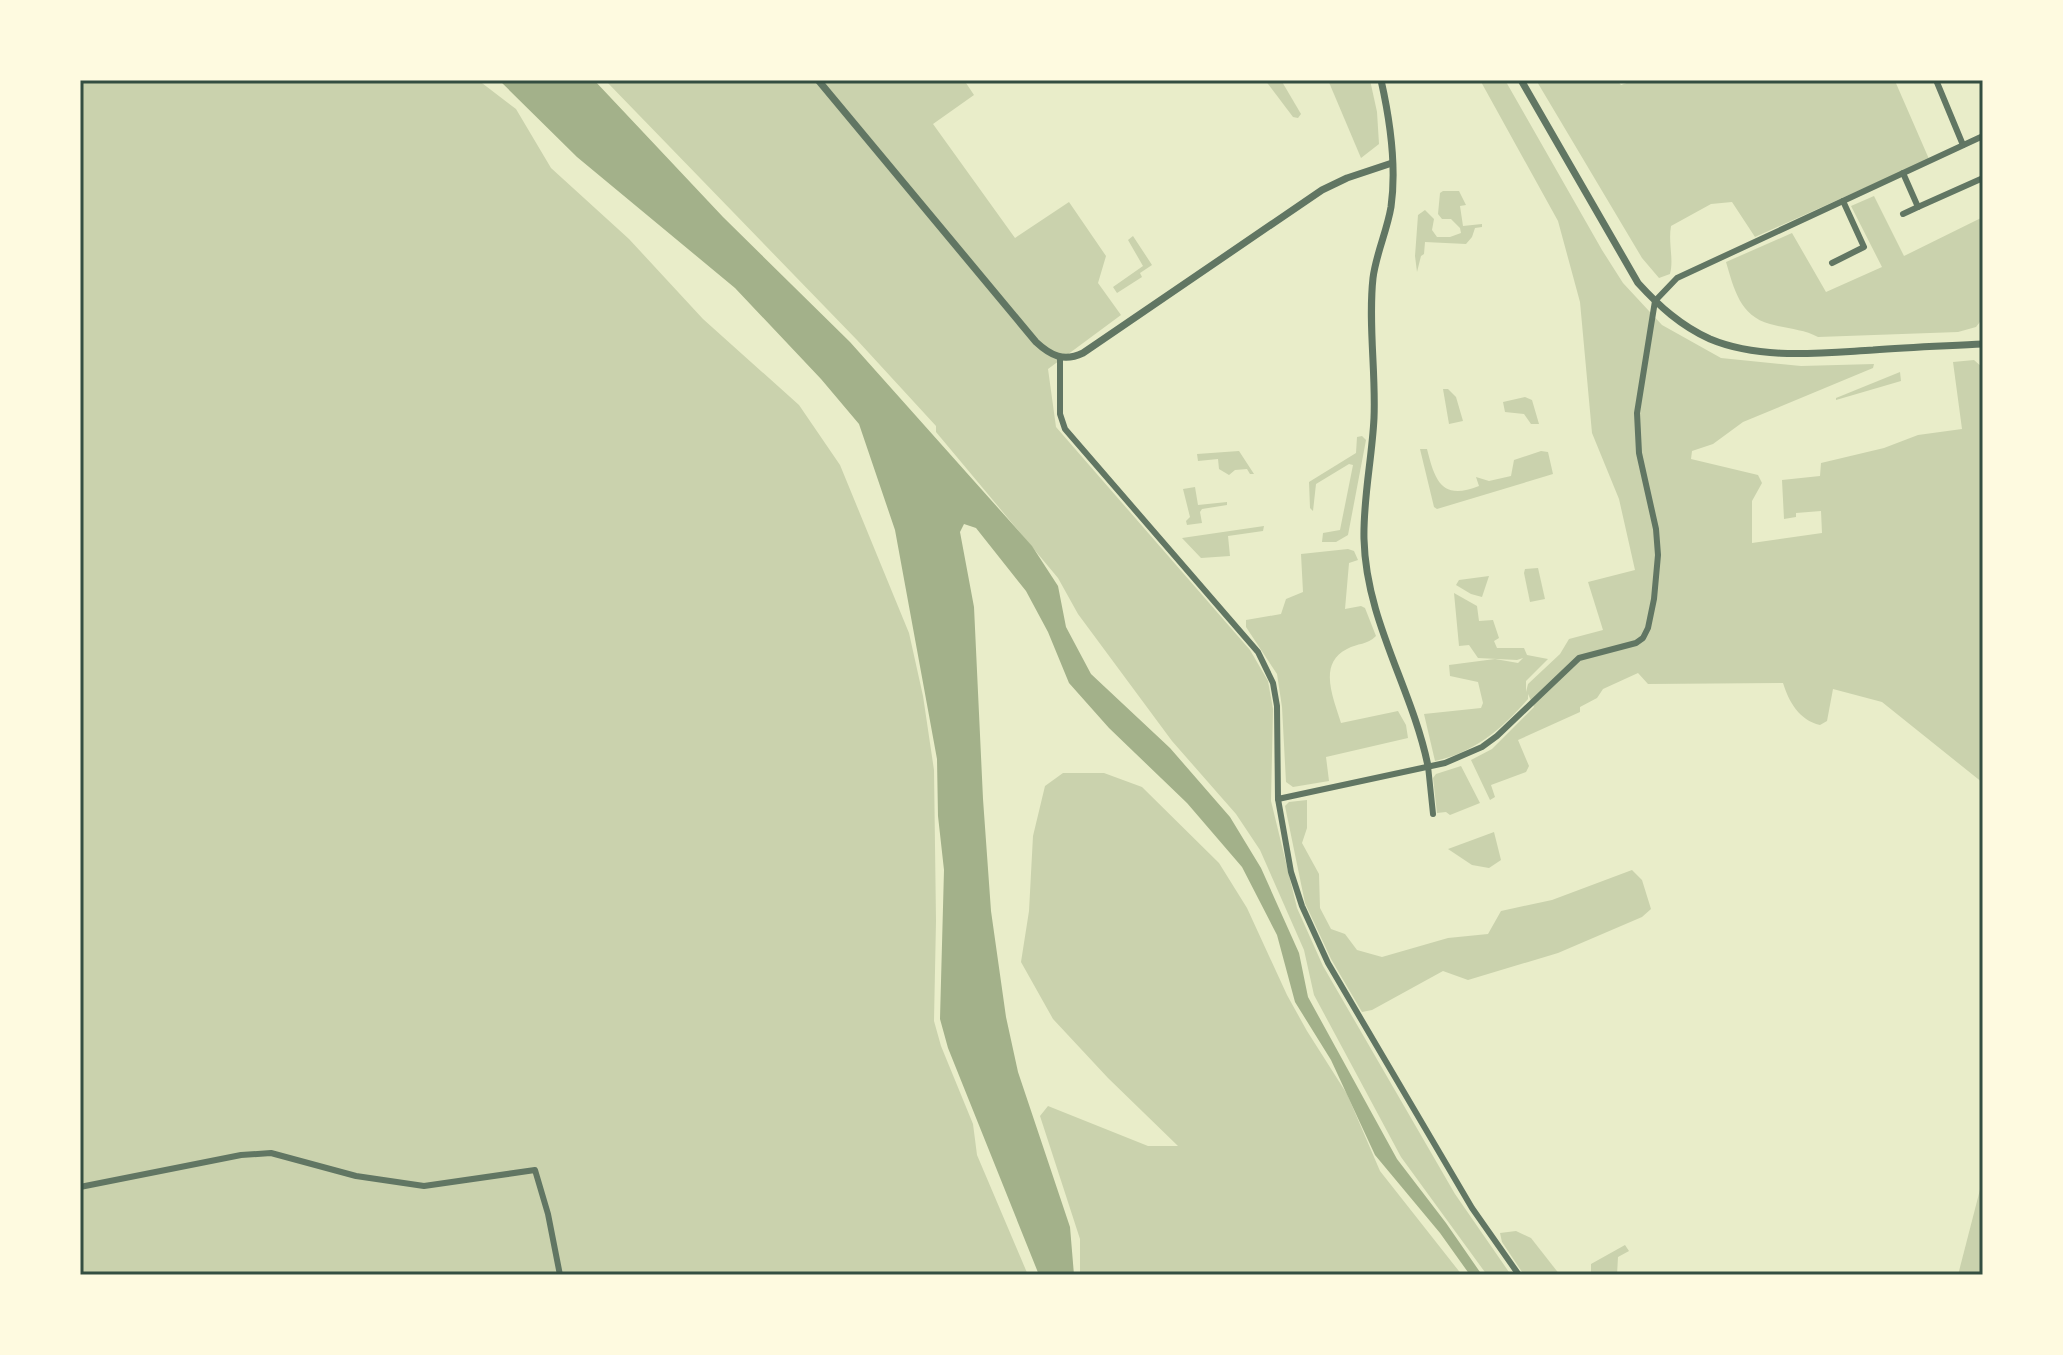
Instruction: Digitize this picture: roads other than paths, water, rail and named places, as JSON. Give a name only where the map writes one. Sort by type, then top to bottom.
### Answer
[{"type":"street","points":[[818,80],[1036,342],[1047,353],[1060,358],[1083,353],[1322,190],[1392,163]]},
{"type":"street","points":[[1381,80],[1392,163],[1391,209],[1373,277],[1374,415],[1364,508],[1364,543],[1371,600],[1417,721],[1428,766],[1433,814]]},
{"type":"street","points":[[1521,80],[1630,269],[1655,301],[1682,324],[1710,339],[1763,352],[1820,353],[1983,344]]},
{"type":"street","points":[[1936,80],[1963,145]]},
{"type":"street","points":[[1278,799],[1463,757],[1490,742],[1579,658],[1636,643],[1643,638],[1654,599],[1658,555],[1656,529],[1636,429],[1655,301],[1677,278],[1983,136]]},
{"type":"street","points":[[1903,173],[1918,207]]},
{"type":"street","points":[[1903,214],[1983,178]]},
{"type":"street","points":[[1832,263],[1864,247],[1843,201]]},
{"type":"street","points":[[1060,358],[1060,414],[1065,429],[1258,652],[1273,683],[1277,706],[1278,799],[1291,872],[1302,906],[1328,963],[1472,1208],[1519,1275]]},
{"type":"street","points":[[80,1187],[241,1155],[271,1153],[356,1176],[424,1186],[535,1170],[548,1214],[560,1275]]}]
